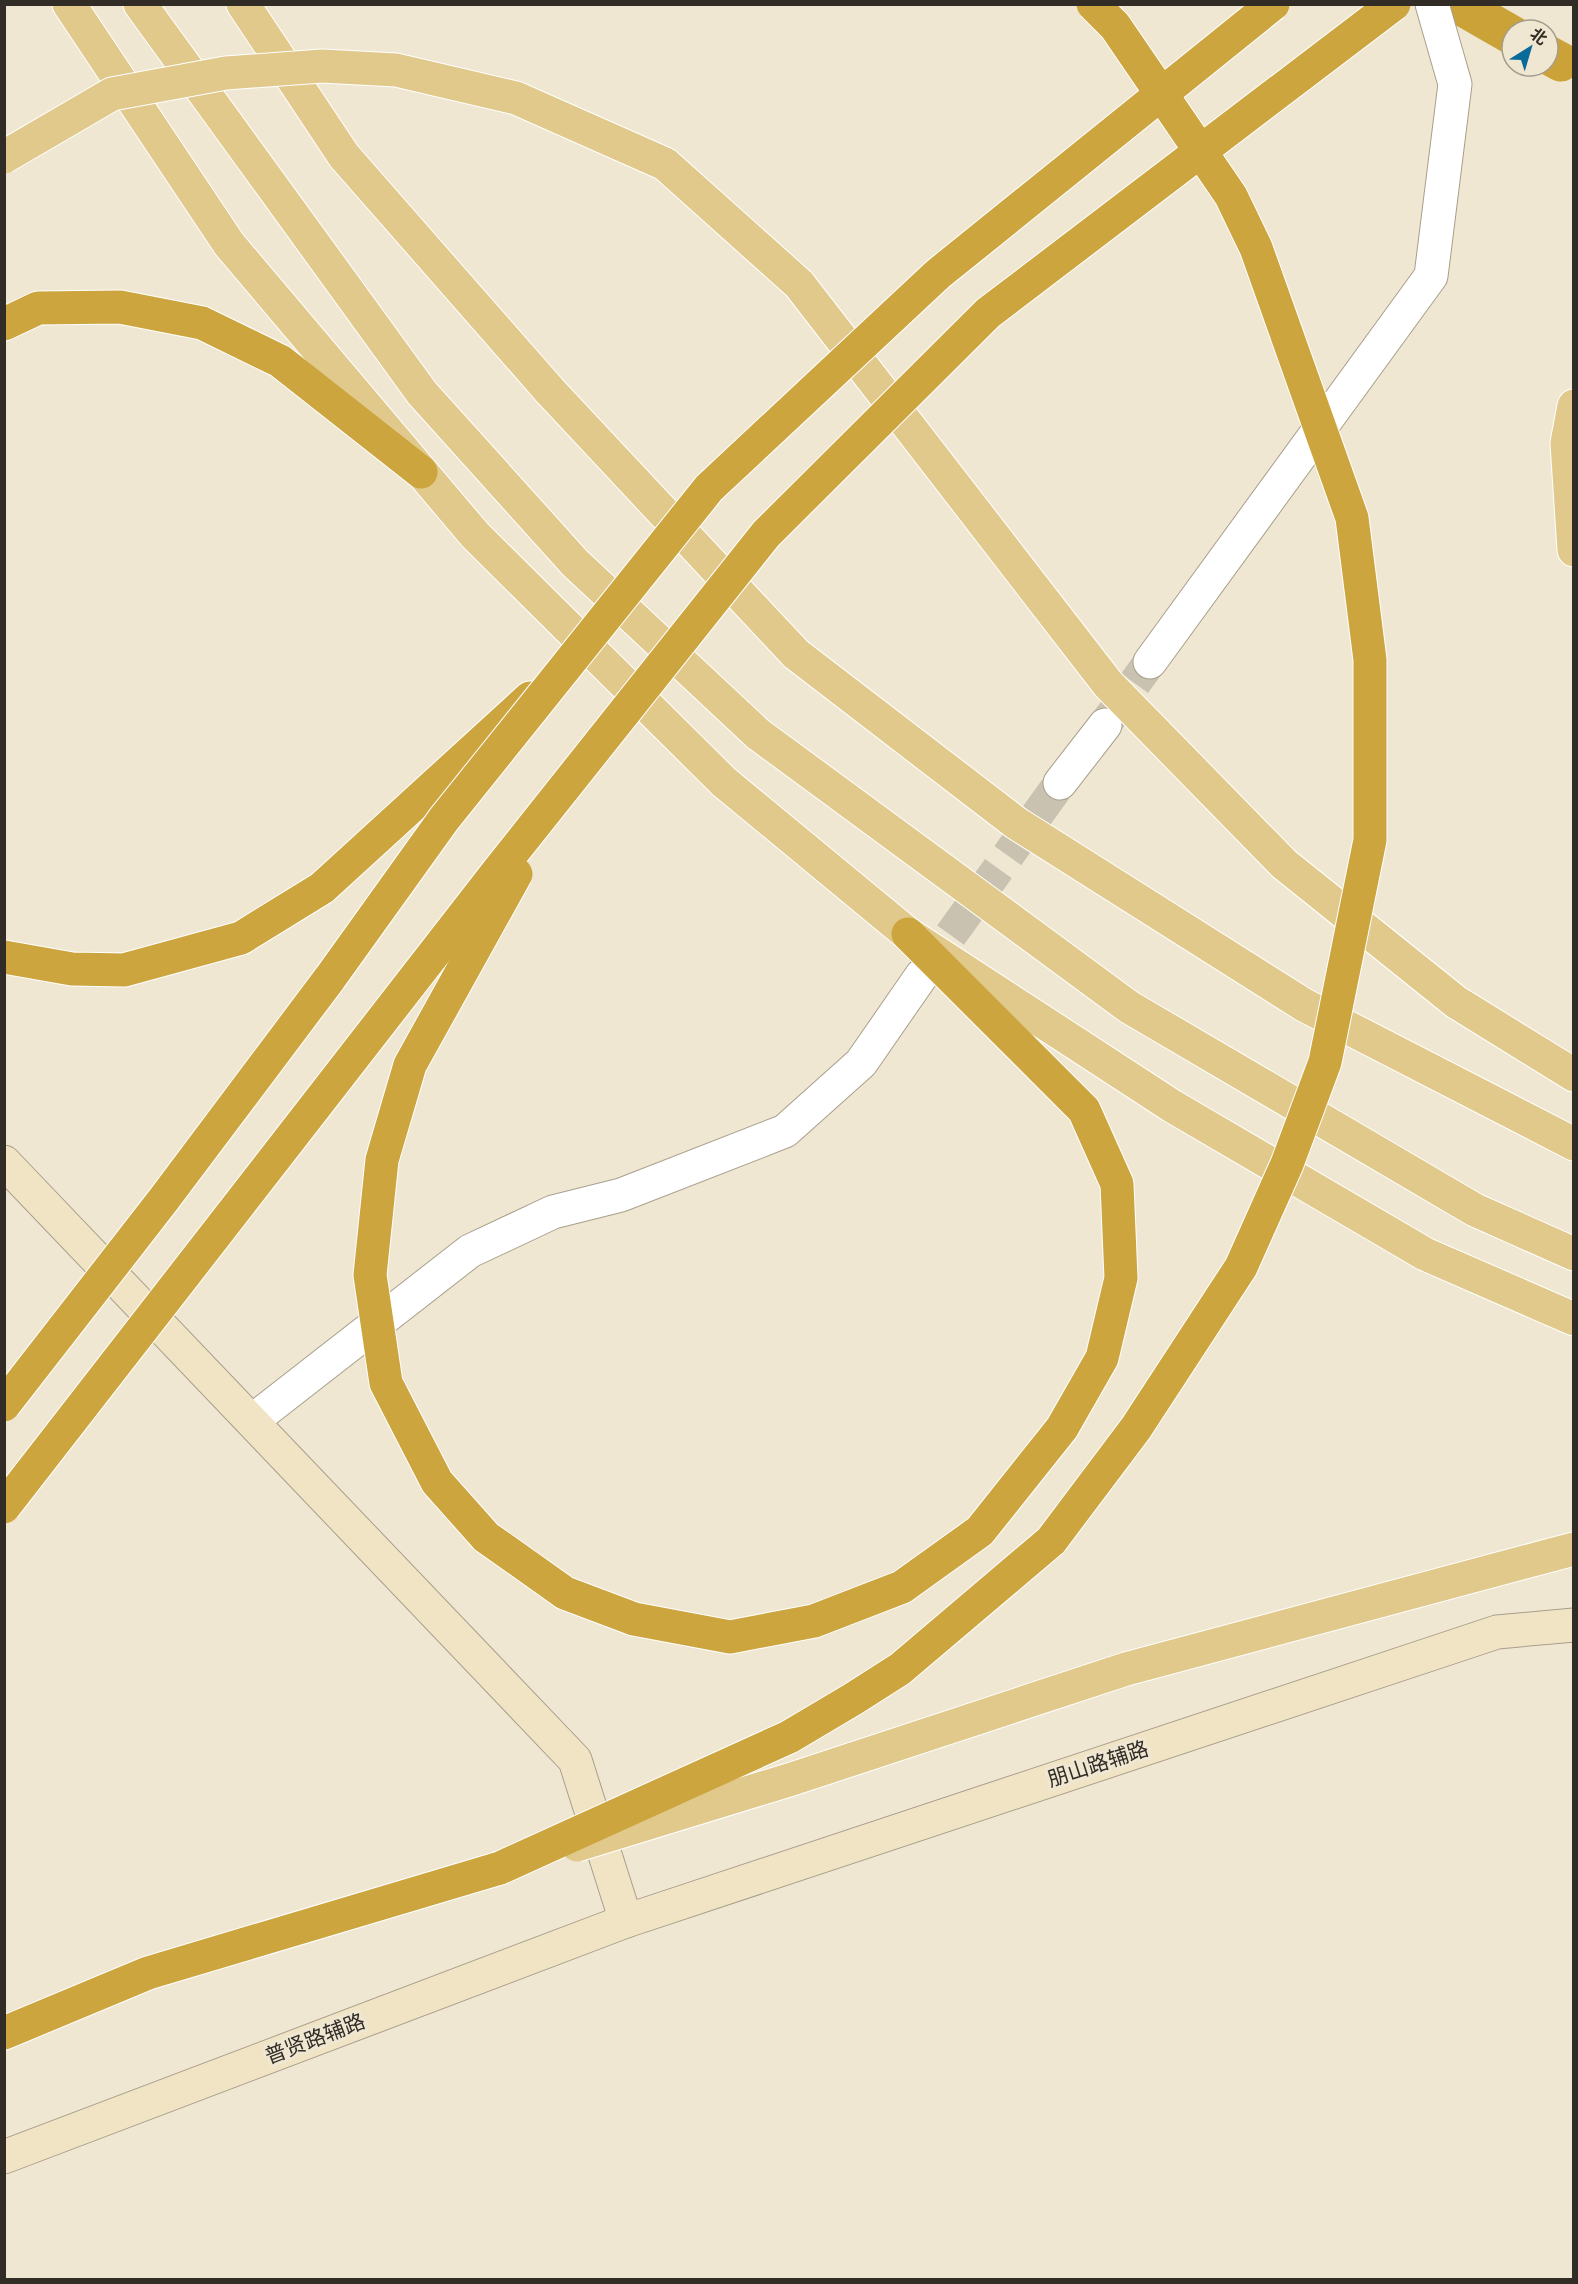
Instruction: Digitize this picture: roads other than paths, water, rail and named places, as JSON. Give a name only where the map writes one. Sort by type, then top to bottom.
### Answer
[{"type":"highway","points":[[4,2033],[148,1974],[500,1868],[789,1737],[853,1699],[900,1669],[1051,1541],[1136,1428],[1241,1267],[1287,1164],[1325,1062],[1370,840],[1370,660],[1352,519],[1256,248],[1231,196],[1115,26],[1093,4]]},
{"type":"highway","points":[[4,1405],[185,1172],[330,978],[444,819],[709,488],[938,274],[1273,4]]},
{"type":"highway","points":[[4,1506],[564,788],[766,534],[988,312],[1394,4]]},
{"type":"highway","points":[[4,324],[38,308],[120,306],[202,322],[280,361],[421,472]]},
{"type":"highway","points":[[4,957],[72,969],[124,970],[241,938],[322,888],[410,805],[569,663]]},
{"type":"highway","points":[[564,788],[410,1065],[382,1160],[370,1275],[386,1383],[437,1482],[486,1537],[565,1593],[634,1619],[730,1637],[814,1622],[902,1587],[980,1531],[1062,1428],[1102,1358],[1121,1278],[1117,1184],[1084,1110],[908,934]]},
{"type":"main road","points":[[69,4],[229,244],[475,535],[724,782],[908,934],[1172,1106],[1425,1254],[1574,1318]]},
{"type":"main road","points":[[140,4],[422,393],[575,563],[758,734],[1129,1006],[1475,1210],[1574,1254]]},
{"type":"main road","points":[[243,4],[344,156],[550,391],[796,654],[1016,823],[1304,1005],[1574,1144]]},
{"type":"main road","points":[[4,157],[112,94],[226,73],[322,66],[396,70],[516,98],[665,164],[800,284],[1108,684],[1284,864],[1456,1002],[1574,1075]]},
{"type":"main road","points":[[1574,406],[1567,443],[1574,550]]},
{"type":"main road","points":[[500,1868],[792,1779],[1126,1669],[1562,1552]]},
{"type":"street","points":[[1150,662],[1431,276],[1455,84],[1432,4]]},
{"type":"street","points":[[1060,783],[1105,724]]},
{"type":"street","points":[[252,1421],[470,1251],[554,1212],[621,1194],[785,1131],[861,1062],[922,975]]},
{"type":"street","points":[[4,1162],[575,1760],[626,1921]]},
{"type":"street","name":"朋山路辅路","points":[[626,1921],[1497,1632],[1574,1624]]},
{"type":"street","name":"普贤路辅路","points":[[4,2157],[626,1921]]},
{"type":"waterway","points":[[1465,8],[1500,28]]},
{"type":"tunnel","points":[[1106,723],[1150,662]]},
{"type":"tunnel","points":[[922,975],[1060,783]]}]
